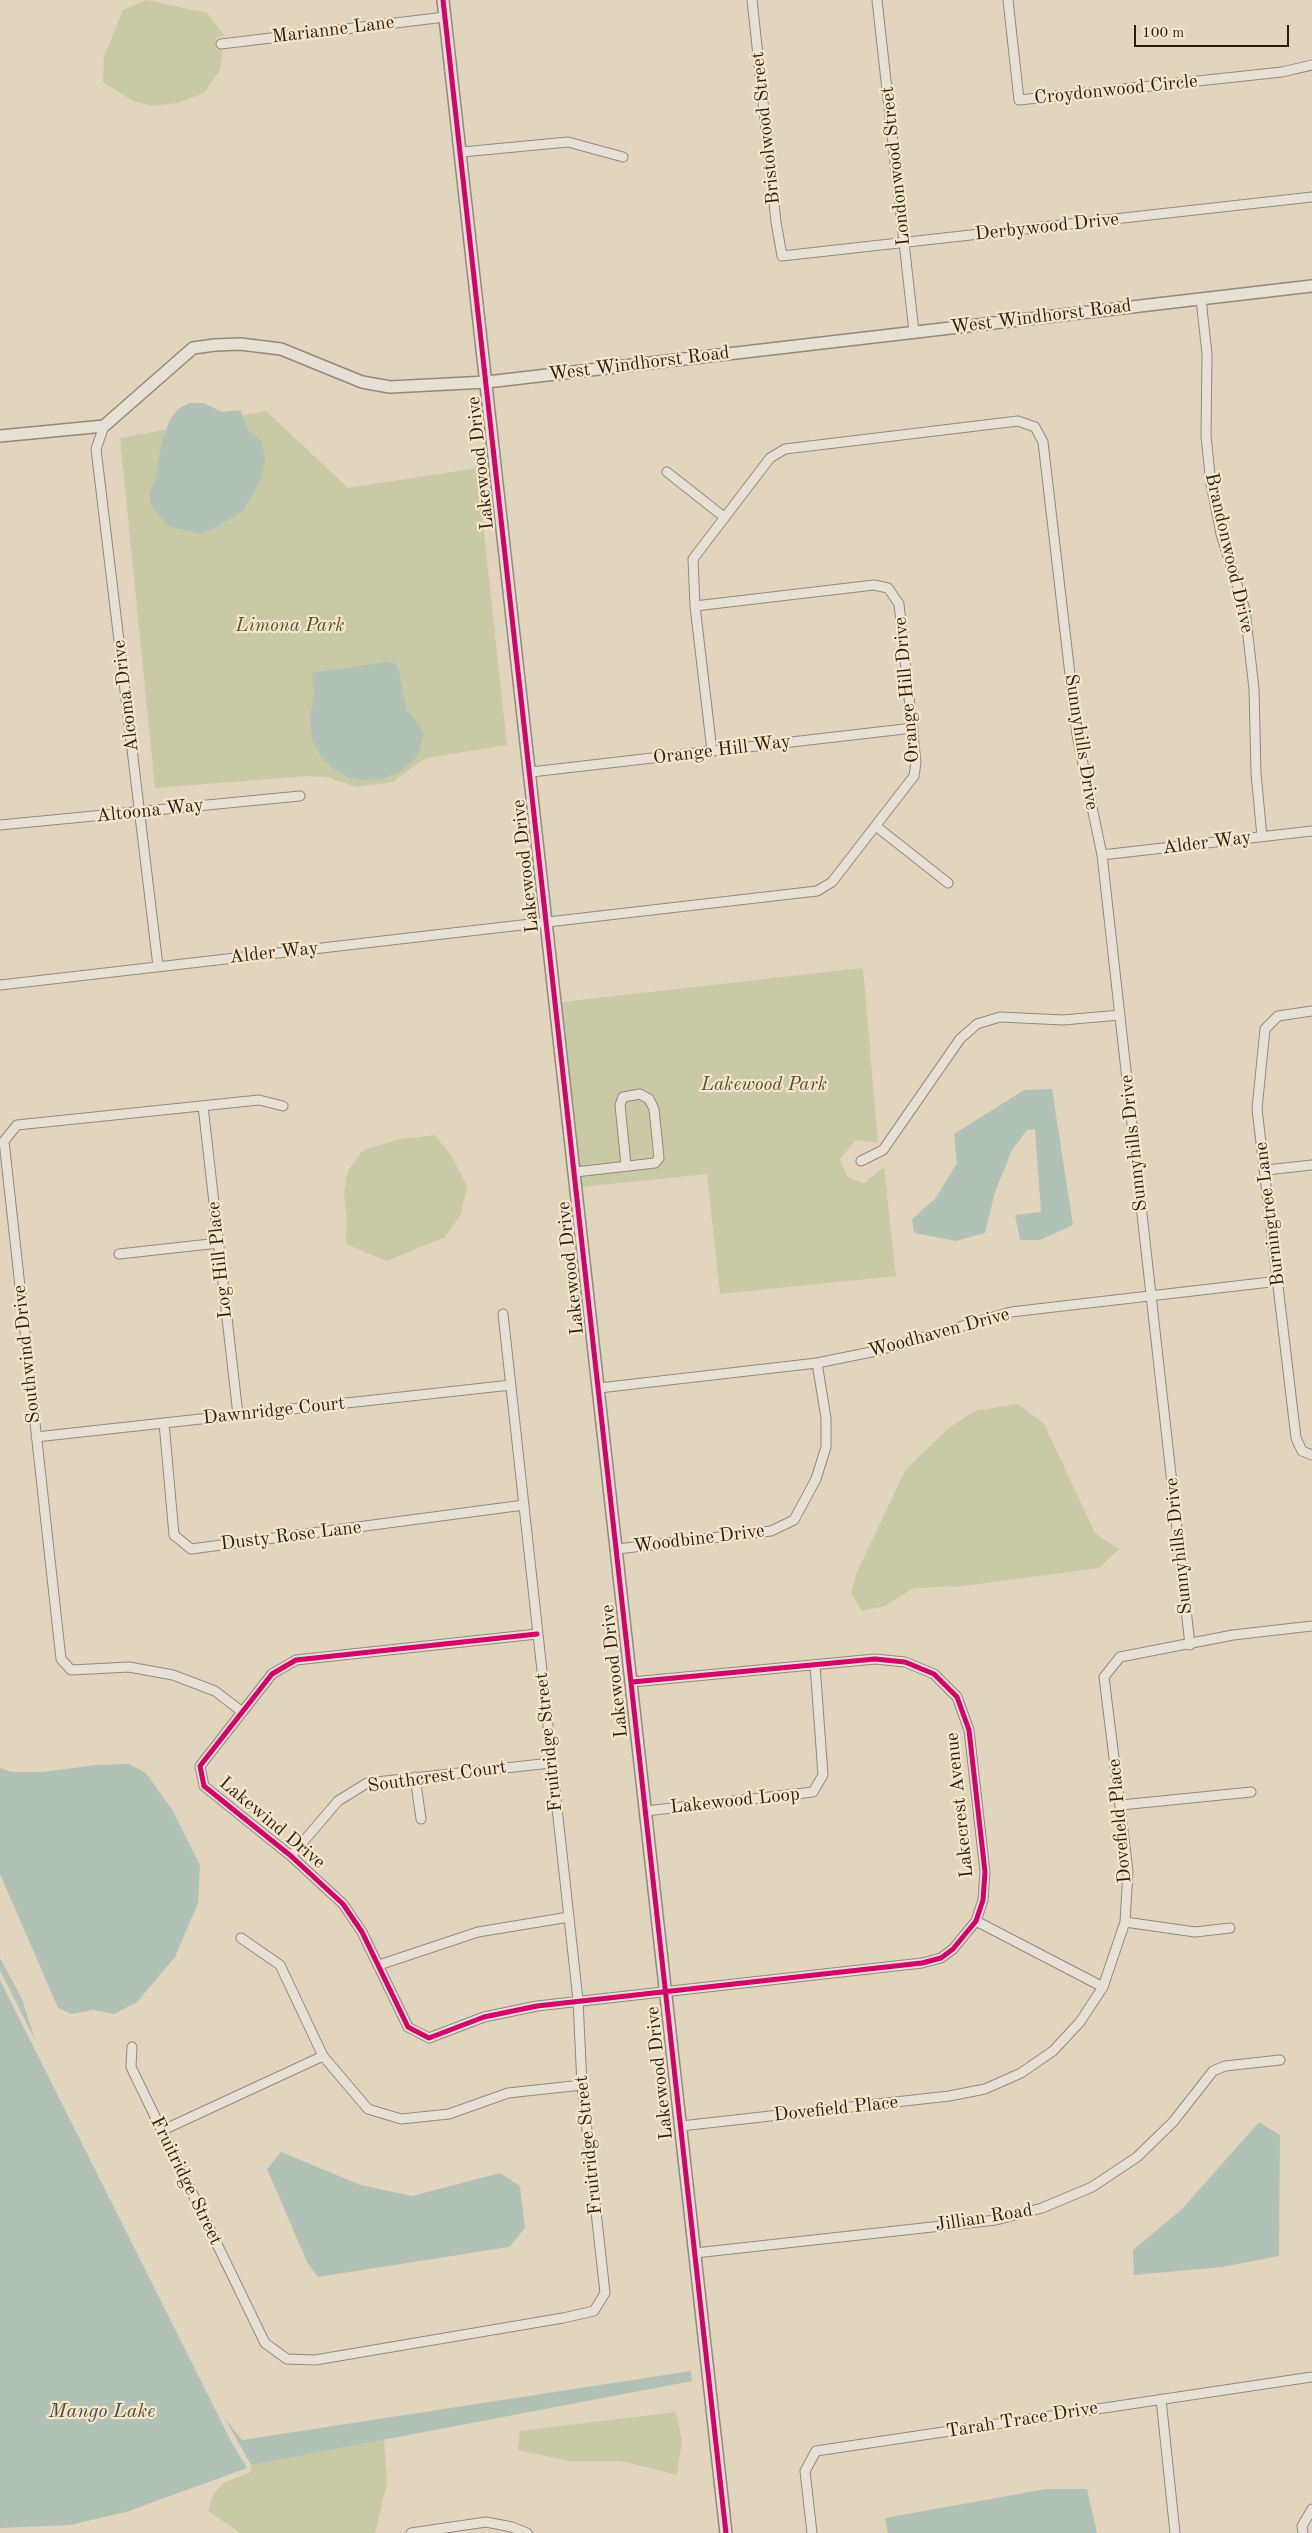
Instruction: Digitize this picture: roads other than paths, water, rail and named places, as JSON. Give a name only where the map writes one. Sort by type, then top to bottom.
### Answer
[{"type":"street","name":"Lakewood Drive","points":[[444,0],[726,2533]]},
{"type":"street","name":"Bristolwood Street","points":[[752,0],[776,222],[782,256]]},
{"type":"street","name":"Londonwood Street","points":[[877,0],[914,332]]},
{"type":"street","name":"Croydonwood Circle","points":[[1008,0],[1019,100],[1282,72],[1312,65]]},
{"type":"street","name":"Marianne Lane","points":[[221,44],[445,17]]},
{"type":"street","points":[[462,152],[568,142],[623,157]]},
{"type":"street","name":"Derbywood Drive","points":[[782,256],[1312,197]]},
{"type":"street","name":"West Windhorst Road","points":[[104,426],[194,348],[216,345],[240,344],[281,349],[362,382],[390,387],[487,382],[1312,286]]},
{"type":"street","name":"Brandonwood Drive","points":[[1201,299],[1207,354],[1206,436],[1211,484],[1221,534],[1245,610],[1254,689],[1256,773],[1262,837]]},
{"type":"street","name":"Sunnyhills Drive","points":[[712,751],[695,606],[693,559],[770,458],[785,449],[1018,421],[1035,427],[1043,442],[1077,735],[1102,856],[1190,1645]]},
{"type":"street","points":[[0,436],[104,426]]},
{"type":"street","name":"Alcoma Drive","points":[[104,426],[96,449],[158,966]]},
{"type":"street","points":[[667,472],[724,517]]},
{"type":"street","name":"Orange Hill Drive","points":[[547,922],[817,891],[832,882],[914,776],[916,762],[899,604],[888,588],[874,585],[695,606]]},
{"type":"street","name":"Orange Hill Way","points":[[530,772],[913,728]]},
{"type":"street","name":"Altoona Way","points":[[0,825],[300,796]]},
{"type":"street","points":[[876,827],[948,883]]},
{"type":"street","name":"Alder Way","points":[[1102,856],[1312,831]]},
{"type":"street","name":"Alder Way","points":[[0,984],[547,922]]},
{"type":"street","name":"Burningtree Lane","points":[[1312,1012],[1278,1016],[1264,1029],[1257,1109],[1266,1170],[1296,1438],[1302,1451],[1312,1455]]},
{"type":"street","points":[[861,1162],[883,1150],[960,1039],[977,1024],[1000,1017],[1064,1020],[1120,1015]]},
{"type":"street","points":[[575,1172],[655,1162],[658,1158],[654,1110],[649,1099],[640,1094],[623,1097],[620,1105],[626,1165]]},
{"type":"street","name":"Southwind Drive","points":[[241,1711],[215,1691],[174,1675],[129,1667],[72,1670],[61,1659],[4,1141],[17,1125],[259,1100],[283,1106]]},
{"type":"street","name":"Log Hill Place","points":[[203,1106],[238,1415]]},
{"type":"street","points":[[1266,1170],[1312,1165]]},
{"type":"street","points":[[119,1254],[218,1243]]},
{"type":"street","name":"Woodhaven Drive","points":[[599,1388],[817,1363],[876,1351],[1011,1312],[1151,1294],[1279,1281]]},
{"type":"street","name":"Fruitridge Street","points":[[132,2047],[131,2067],[265,2344],[287,2359],[315,2360],[594,2311],[605,2294],[582,2085],[578,2000],[503,1314]]},
{"type":"street","name":"Woodbine Drive","points":[[617,1549],[772,1531],[794,1520],[816,1479],[826,1447],[826,1418],[817,1363]]},
{"type":"street","name":"Dawnridge Court","points":[[36,1437],[511,1385]]},
{"type":"street","name":"Dusty Rose Lane","points":[[164,1423],[174,1535],[191,1549],[524,1505]]},
{"type":"street","name":"Dovefield Place","points":[[681,2126],[949,2096],[985,2089],[1021,2073],[1053,2051],[1080,2022],[1103,1987],[1125,1922],[1128,1871],[1104,1677],[1120,1657],[1190,1645],[1233,1635],[1312,1626]]},
{"type":"street","name":"Lakewind Drive","points":[[537,1634],[296,1660],[272,1674],[241,1711],[200,1766],[204,1786],[291,1856],[343,1904],[362,1932],[408,2028],[429,2038],[484,2016],[578,2000],[666,1990]]},
{"type":"street","name":"Lakecrest Avenue","points":[[632,1682],[875,1659],[905,1662],[934,1674],[957,1697],[969,1730],[985,1872],[983,1900],[976,1921],[947,1954],[941,1958],[922,1963],[666,1990]]},
{"type":"street","name":"Lakewood Loop","points":[[646,1811],[813,1792],[823,1775],[815,1665]]},
{"type":"street","name":"Southcrest Court","points":[[291,1856],[338,1801],[367,1783],[551,1763]]},
{"type":"street","points":[[415,1778],[421,1820]]},
{"type":"street","points":[[1120,1805],[1251,1792]]},
{"type":"street","points":[[379,1965],[478,1932],[569,1918]]},
{"type":"street","points":[[976,1921],[1103,1987]]},
{"type":"street","points":[[1125,1922],[1195,1932],[1230,1928]]},
{"type":"street","points":[[241,1938],[280,1965],[323,2056],[368,2109],[401,2119],[449,2114],[508,2092],[582,2085]]},
{"type":"street","points":[[161,2131],[323,2056]]},
{"type":"street","name":"Jillian Road","points":[[695,2253],[996,2220],[1042,2208],[1092,2187],[1137,2157],[1173,2122],[1213,2071],[1225,2066],[1280,2060]]},
{"type":"street","name":"Tarah Trace Drive","points":[[812,2533],[805,2471],[816,2451],[1312,2377]]},
{"type":"street","points":[[1161,2399],[1175,2533]]},
{"type":"street","points":[[1303,2533],[1302,2526],[1312,2509]]},
{"type":"street","points":[[411,2533],[486,2522],[512,2527],[528,2533]]},
{"type":"water","points":[[189,403],[204,403],[222,412],[240,410],[249,431],[262,441],[265,461],[260,481],[244,510],[211,530],[200,534],[168,526],[150,504],[150,491],[155,480],[162,441],[170,419],[178,409]]},
{"type":"water","points":[[385,662],[394,663],[398,668],[407,711],[419,724],[424,734],[417,757],[401,771],[385,778],[364,780],[349,778],[335,770],[321,756],[312,740],[310,719],[314,694],[312,673]]},
{"type":"water","points":[[1052,1089],[1073,1225],[1040,1240],[1020,1240],[1015,1215],[1041,1212],[1035,1129],[1027,1130],[1012,1150],[995,1192],[985,1233],[956,1241],[914,1233],[912,1219],[935,1199],[957,1163],[954,1134],[1024,1090]]},
{"type":"water","points":[[129,1764],[146,1773],[173,1811],[200,1865],[198,1903],[175,1957],[137,2002],[114,2014],[93,2010],[71,2014],[58,2008],[0,1874],[0,1768],[12,1772],[42,1772],[96,1765]]},
{"type":"water","points":[[0,1958],[22,1999],[35,2040],[0,1970]]},
{"type":"water","name":"Mango Lake","points":[[0,1980],[232,2443],[247,2468],[126,2512],[70,2525],[0,2528]]},
{"type":"water","points":[[1259,2122],[1280,2135],[1279,2256],[1222,2267],[1134,2275],[1133,2250],[1182,2209]]},
{"type":"water","points":[[281,2152],[361,2185],[412,2196],[500,2173],[520,2186],[525,2228],[509,2247],[318,2277],[308,2264],[267,2169]]},
{"type":"water","points":[[691,2371],[692,2381],[251,2465],[224,2417],[242,2440]]},
{"type":"water","points":[[1046,2489],[1087,2489],[1097,2533],[888,2533],[885,2518]]},
{"type":"park label","name":"Limona Park","points":[[290,626]]},
{"type":"park label","name":"Lakewood Park","points":[[764,1085]]}]
